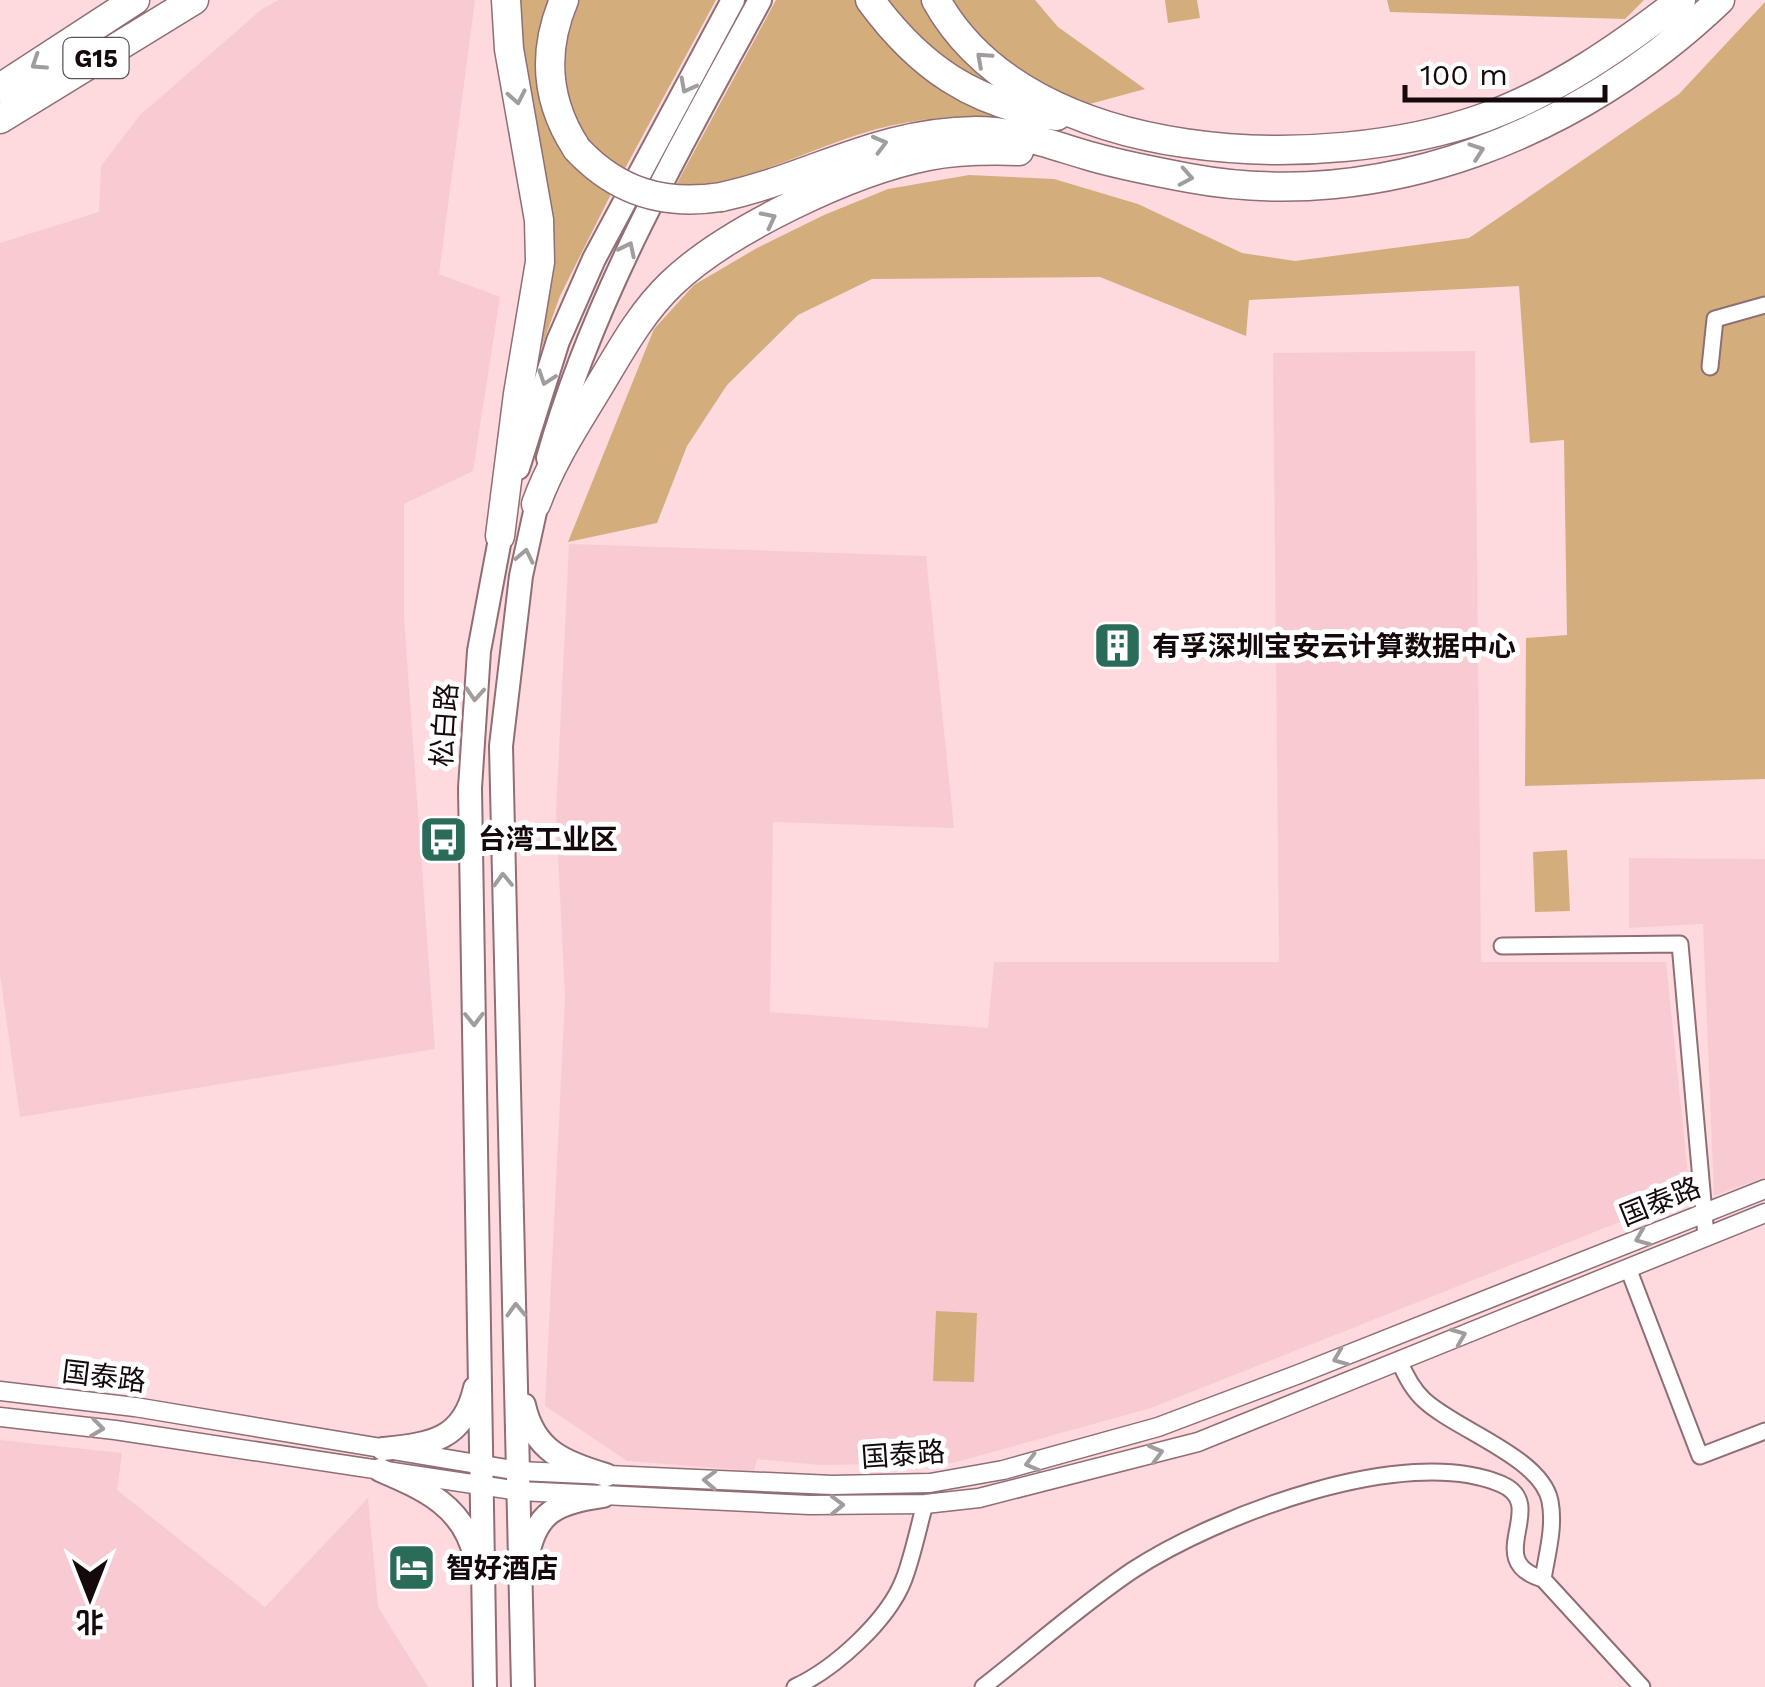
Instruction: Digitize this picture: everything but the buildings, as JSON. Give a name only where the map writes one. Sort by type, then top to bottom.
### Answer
[{"type":"highway","name":"G15","points":[[0,88],[135,0]]},
{"type":"highway","name":"G15","points":[[0,119],[194,0]]},
{"type":"highway","points":[[500,536],[518,394],[538,286],[540,243],[536,199],[508,50],[506,0]]},
{"type":"highway","points":[[564,0],[552,28],[550,85],[558,113],[577,148],[607,177],[642,194],[678,201],[721,197],[882,142],[952,132],[1014,134],[1193,178],[1283,188],[1351,183],[1420,168],[1502,142],[1591,99],[1649,63],[1720,0]]},
{"type":"highway","points":[[870,0],[922,59],[991,102],[1216,146],[1290,150],[1376,145],[1460,126],[1520,104],[1555,86],[1681,0]]},
{"type":"highway","points":[[936,0],[958,34],[1000,74],[1059,109],[1098,122]]},
{"type":"highway","points":[[1630,37],[1663,0]]},
{"type":"highway","points":[[536,504],[563,444],[647,310],[683,274],[724,243],[863,176],[927,156],[994,150],[1091,156]]},
{"type":"main road","name":"松白路","points":[[485,1687],[470,788],[479,651],[500,536],[532,421],[574,302],[733,0]]},
{"type":"main road","points":[[523,1687],[502,746],[510,645],[536,504],[564,404],[609,289],[760,0]]},
{"type":"main road","points":[[382,1460],[448,1434],[468,1412],[481,1360]]},
{"type":"main road","points":[[518,1381],[526,1416],[542,1446],[605,1485]]},
{"type":"main road","points":[[382,1460],[455,1514],[474,1551],[484,1599]]},
{"type":"main road","points":[[521,1613],[529,1548],[540,1522],[563,1504],[605,1485]]},
{"type":"street","points":[[1710,368],[1715,320],[1765,305]]},
{"type":"street","points":[[1502,946],[1680,944],[1706,1236]]},
{"type":"street","name":"国泰路","points":[[0,1391],[135,1407],[382,1460],[519,1481],[605,1485],[930,1483],[1003,1470],[1158,1427],[1765,1190]]},
{"type":"street","name":"国泰路","points":[[605,1485],[809,1505],[925,1504],[979,1498],[1198,1442],[1765,1213]]},
{"type":"street","points":[[1628,1268],[1700,1456],[1765,1431]]},
{"type":"street","points":[[1399,1360],[1408,1382],[1423,1400],[1537,1476],[1550,1497],[1552,1521],[1544,1579]]},
{"type":"street","name":"国泰路","points":[[0,1416],[382,1460]]},
{"type":"street","points":[[983,1687],[1134,1570],[1210,1529],[1290,1498],[1373,1476],[1415,1472],[1457,1474],[1498,1482],[1510,1489],[1520,1512],[1514,1559],[1520,1569],[1544,1579],[1642,1687]]},
{"type":"street","points":[[795,1687],[817,1677],[869,1631],[903,1583],[925,1504]]},
{"type":"shaded area","name":"台湾工业区","points":[[279,0],[475,0],[439,274],[500,297],[473,471],[404,504],[404,618],[435,1049],[20,1117],[0,975],[0,243],[99,212],[101,166],[140,115],[262,9]]},
{"type":"shaded area","points":[[516,0],[553,0],[539,56],[612,192],[560,296],[526,391],[543,318]]},
{"type":"shaded area","points":[[575,0],[716,0],[622,174],[585,143],[560,84],[562,31]]},
{"type":"shaded area","points":[[776,0],[855,0],[884,39],[918,72],[958,99],[1001,118],[962,117],[904,123],[848,138],[742,176],[676,185]]},
{"type":"shaded area","points":[[886,0],[921,0],[957,51],[1004,92],[950,65]]},
{"type":"shaded area","points":[[951,0],[1035,0],[1058,27],[1145,89],[1086,105],[1037,83],[985,45]]},
{"type":"shaded area","points":[[1165,0],[1197,0],[1200,18],[1168,23]]},
{"type":"shaded area","points":[[1387,0],[1644,0],[1625,19],[1390,12]]},
{"type":"shaded area","points":[[1765,2],[1765,779],[1525,786],[1526,638],[1567,635],[1564,440],[1530,443],[1519,286],[1249,300],[1246,336],[1100,277],[872,279],[798,315],[727,385],[687,446],[657,523],[568,542],[654,329],[694,285],[824,215],[888,189],[969,175],[1054,179],[1138,204],[1242,253],[1295,261],[1469,238],[1679,94]]},
{"type":"shaded area","points":[[1475,351],[1481,962],[1666,962],[1690,1194],[1151,1408],[953,1463],[820,1465],[757,1459],[754,1471],[627,1461],[545,1406],[565,998],[556,813],[569,544],[926,556],[954,828],[773,822],[770,1012],[988,1028],[994,962],[1279,962],[1273,353]]},
{"type":"shaded area","points":[[1567,850],[1570,911],[1535,912],[1533,852]]},
{"type":"shaded area","points":[[1629,858],[1765,859],[1765,1177],[1714,1196],[1703,924],[1629,928]]},
{"type":"shaded area","points":[[936,1311],[977,1313],[974,1382],[933,1381]]},
{"type":"shaded area","points":[[0,1440],[122,1453],[117,1490],[265,1607],[368,1498],[378,1607],[428,1687],[0,1687]]},
{"type":"place","name":"有孚深圳宝安云计算数据中心","points":[[1117,646]]},
{"type":"place","name":"台湾工业区","points":[[443,839]]},
{"type":"place","name":"智好酒店","points":[[411,1568]]}]
